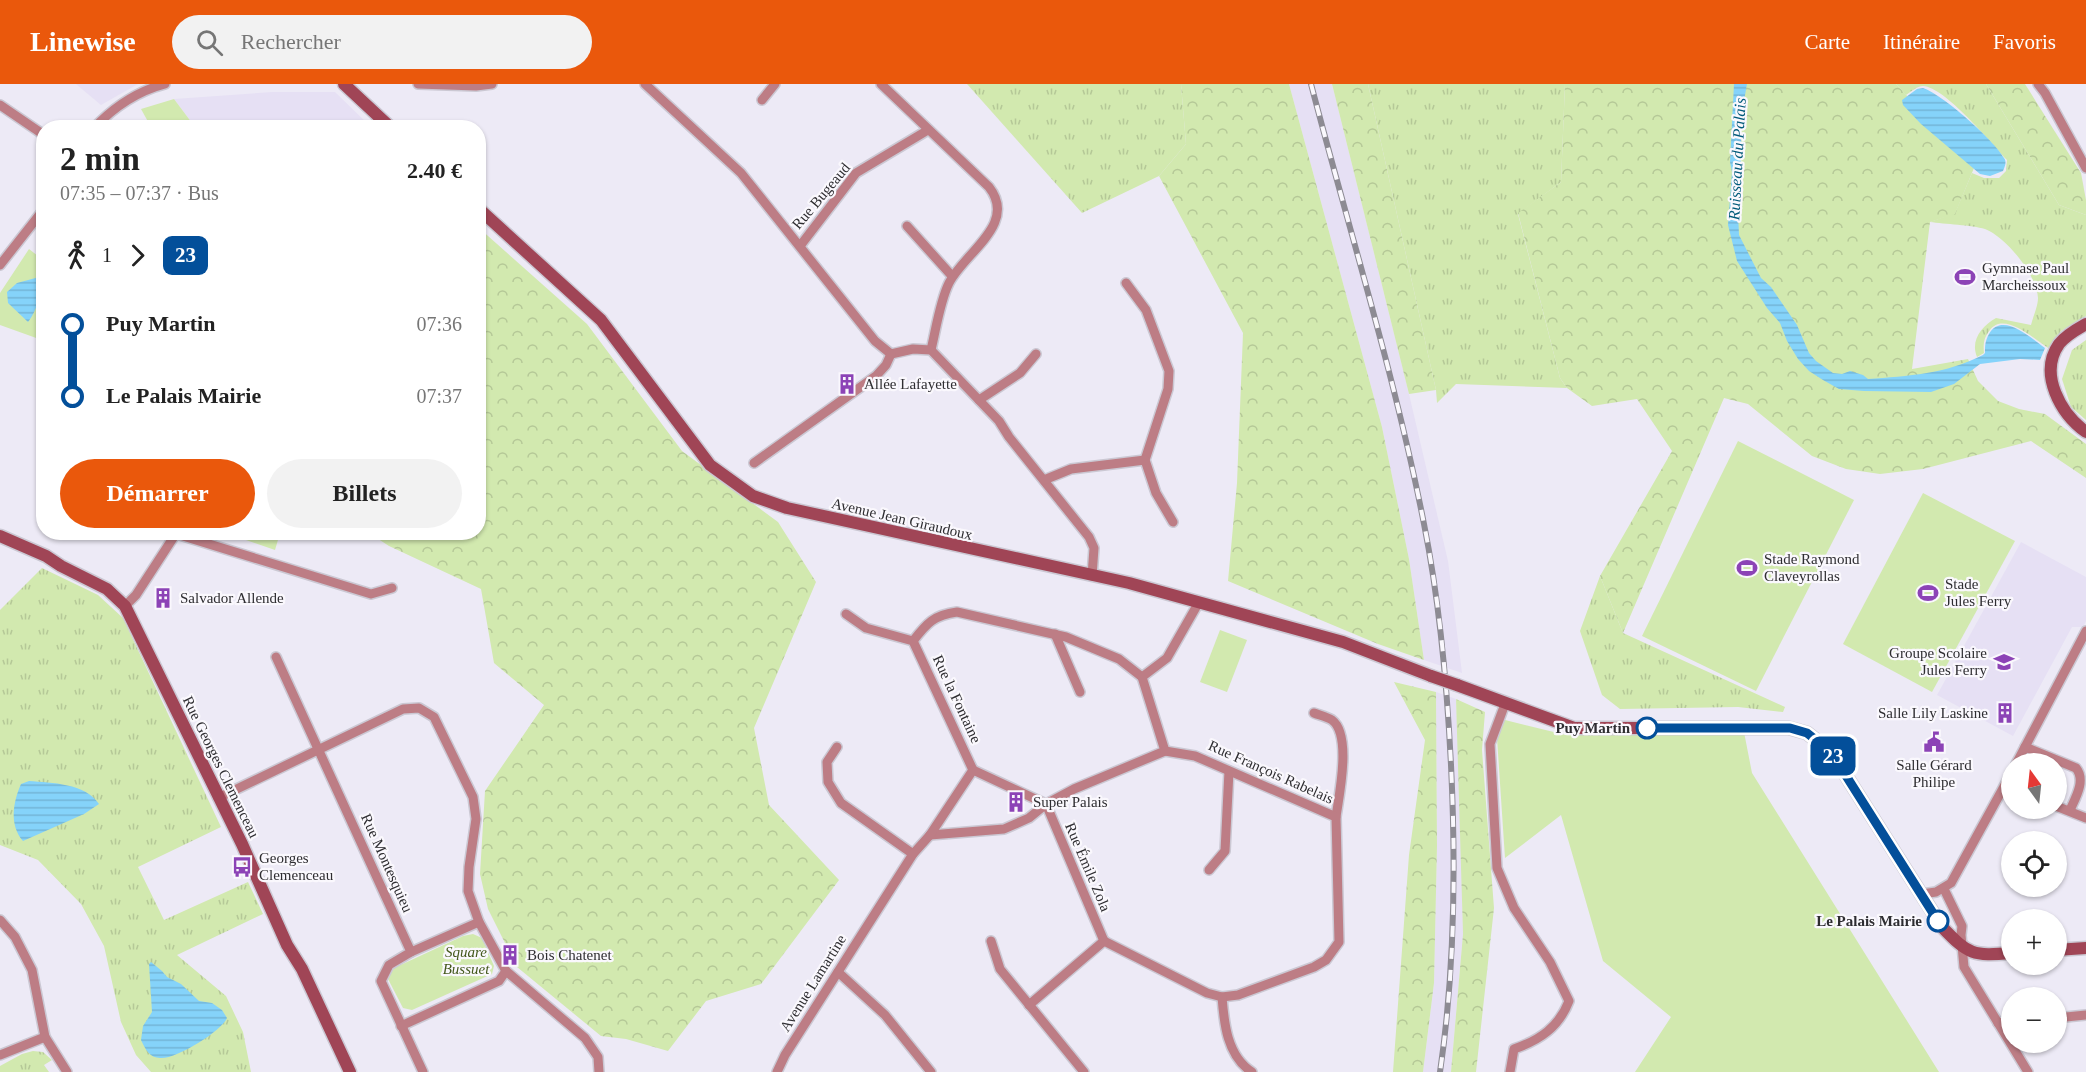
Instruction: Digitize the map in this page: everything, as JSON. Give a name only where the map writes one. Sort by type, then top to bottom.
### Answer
[{"type":"street","points":[[102,120],[113,108],[156,86],[165,84]]},
{"type":"street","points":[[344,84],[382,120]]},
{"type":"street","points":[[418,84],[476,86],[492,84]]},
{"type":"street","points":[[645,84],[741,173],[875,341],[891,354]]},
{"type":"street","points":[[762,100],[776,84]]},
{"type":"street","points":[[881,84],[997,196],[999,210],[994,226],[952,276],[947,286],[931,350]]},
{"type":"street","points":[[2038,84],[2086,168]]},
{"type":"street","points":[[0,105],[36,130]]},
{"type":"street","name":"Rue Bugeaud","points":[[800,246],[856,173],[928,130]]},
{"type":"street","name":"Avenue Jean Giraudoux","points":[[486,215],[601,320],[710,465],[753,496],[787,508],[1129,583],[1343,642],[1574,728],[1749,727],[1790,728],[1807,733],[1831,752],[1942,927],[1963,948]]},
{"type":"street","points":[[0,264],[36,219]]},
{"type":"street","points":[[907,226],[952,276]]},
{"type":"street","points":[[1126,283],[1146,310],[1169,370],[1168,389],[1145,460],[1156,493],[1173,522]]},
{"type":"street","points":[[2086,324],[2071,333],[2059,345],[2052,363],[2051,380],[2058,401],[2069,416],[2086,432]]},
{"type":"street","points":[[891,354],[913,349],[931,350],[999,421],[1009,437],[1089,537],[1094,548],[1092,576]]},
{"type":"street","points":[[754,464],[876,376],[886,365],[891,354]]},
{"type":"street","points":[[979,400],[1020,373],[1036,354]]},
{"type":"street","points":[[1044,480],[1071,470],[1145,460]]},
{"type":"street","name":"Rue Georges Clemenceau","points":[[0,536],[46,556],[107,589],[125,606],[242,844],[287,945],[302,969],[350,1072]]},
{"type":"street","points":[[125,606],[136,595],[169,540]]},
{"type":"street","points":[[193,540],[371,594],[392,588]]},
{"type":"street","points":[[1142,677],[1167,658],[1199,602]]},
{"type":"street","points":[[846,614],[866,628],[913,641],[923,628],[941,614],[957,612],[1066,637],[1119,659],[1142,677],[1165,751],[1074,789],[1046,804],[1029,818],[1004,829],[930,835]]},
{"type":"street","points":[[2022,753],[2086,631]]},
{"type":"street","points":[[1055,634],[1080,692]]},
{"type":"street","name":"Rue la Fontaine","points":[[913,641],[973,770]]},
{"type":"street","name":"Rue Montesquieu","points":[[276,657],[411,952]]},
{"type":"street","points":[[1505,704],[1490,744],[1497,868],[1514,908],[1550,962],[1569,1000],[1565,1013],[1550,1031],[1532,1043],[1514,1049],[1510,1072]]},
{"type":"street","points":[[218,798],[403,709],[419,708],[434,717],[473,797],[476,819],[468,891],[479,922],[506,970],[585,1038],[598,1057],[599,1072]]},
{"type":"street","points":[[1314,713],[1332,720],[1339,730],[1342,747],[1341,778],[1336,817]]},
{"type":"street","points":[[837,747],[827,762],[828,782],[841,803],[913,854],[930,835],[973,770],[1046,804]]},
{"type":"street","points":[[2025,747],[2081,772],[2083,780],[2070,810]]},
{"type":"street","name":"Rue François Rabelais","points":[[1165,751],[1195,756],[1336,817],[1339,942],[1326,960],[1314,968],[1238,995],[1222,997]]},
{"type":"street","points":[[1209,870],[1225,851],[1229,771]]},
{"type":"street","points":[[1922,894],[1944,888],[1951,883],[2001,800]]},
{"type":"street","name":"Rue Émile Zola","points":[[1046,804],[1104,941]]},
{"type":"street","points":[[2067,809],[2086,818]]},
{"type":"street","name":"Avenue Lamartine","points":[[777,1072],[785,1055],[913,854]]},
{"type":"street","points":[[1944,888],[1962,926],[1964,967],[2028,1072]]},
{"type":"street","points":[[0,920],[15,937],[32,970],[45,1037],[67,1072]]},
{"type":"street","points":[[423,1072],[381,981],[389,965],[411,952],[479,922]]},
{"type":"street","points":[[991,941],[1000,969],[1084,1072]]},
{"type":"street","points":[[1029,1005],[1104,941],[1207,993],[1222,997],[1224,1021],[1232,1048],[1237,1058],[1252,1072]]},
{"type":"street","points":[[1963,948],[1979,954],[2001,953]]},
{"type":"street","points":[[2067,949],[2086,948]]},
{"type":"street","points":[[401,1026],[499,981],[506,970]]},
{"type":"street","points":[[838,972],[885,1015],[931,1072]]},
{"type":"street","points":[[2067,1017],[2086,1015]]},
{"type":"street","points":[[0,1055],[45,1037]]},
{"type":"shaded area","points":[[76,84],[138,84],[101,105]]},
{"type":"shaded area","points":[[1289,84],[1332,84],[1448,561],[1462,673],[1424,660],[1409,559],[1382,427]]},
{"type":"shaded area","points":[[272,92],[335,92],[364,120],[190,120],[174,99]]},
{"type":"shaded area","name":"Groupe Scolaire Jules Ferry","points":[[2021,542],[2086,577],[2086,621],[2083,627],[2072,627],[2013,736],[1937,695]]},
{"type":"shaded area","points":[[1436,692],[1456,699],[1461,814],[1463,934],[1451,1072],[1423,1072],[1434,983],[1437,846]]},
{"type":"green space","points":[[967,84],[1181,84],[1186,144],[1159,176],[1082,213]]},
{"type":"green space","points":[[1181,84],[1289,84],[1382,427],[1409,559],[1424,660],[1378,644],[1228,581],[1237,483],[1243,333],[1159,176],[1186,144]]},
{"type":"green space","points":[[1332,84],[1368,84],[1436,390],[1409,394]]},
{"type":"green space","points":[[1368,84],[1565,84],[1561,182],[1518,214],[1560,378],[1567,388],[1456,384],[1437,403]]},
{"type":"green space","points":[[1565,84],[1896,84],[1974,168],[1955,214],[1930,222],[1912,369],[1968,359],[1978,381],[1998,401],[2019,409],[2045,414],[2086,444],[2086,478],[2031,441],[1923,469],[1880,474],[1846,469],[1812,456],[1748,404],[1724,398],[1623,633],[1600,576],[1672,451],[1637,399],[1592,406],[1567,388],[1560,378],[1518,213],[1561,182]]},
{"type":"green space","points":[[1896,84],[1986,84],[2059,205],[2086,215],[2086,316],[2061,331],[2048,348],[2019,328],[2003,324],[1996,325],[1986,335],[1984,353],[1977,357],[1976,339],[1986,325],[1996,318],[2031,325],[2038,301],[2036,289],[2019,258],[1993,233],[1985,229],[1930,222],[1955,213],[1972,173],[1984,178],[1999,178],[2006,171],[2007,160],[1955,105],[1943,96],[1923,86],[1906,95]]},
{"type":"green space","points":[[1986,84],[2025,84],[2081,173],[2086,215],[2059,205]]},
{"type":"green space","points":[[174,99],[190,120],[147,120],[141,109]]},
{"type":"green space","points":[[486,234],[587,324],[682,451],[778,522],[816,582],[754,728],[769,805],[839,880],[761,984],[706,1001],[668,1051],[626,1039],[601,1036],[517,967],[488,909],[480,874],[485,791],[544,705],[494,663],[481,589],[380,540],[486,540]]},
{"type":"green space","points":[[29,249],[36,254],[36,338],[0,325],[0,293]]},
{"type":"green space","points":[[2086,340],[2086,420],[2071,407],[2062,379],[2072,350]]},
{"type":"green space","name":"Stade Raymond Claveyrollas","points":[[1738,441],[1854,500],[1756,691],[1642,636]]},
{"type":"green space","name":"Stade Jules Ferry","points":[[1923,493],[2015,541],[1932,692],[1843,644]]},
{"type":"green space","points":[[246,540],[278,540],[275,550]]},
{"type":"green space","points":[[42,568],[98,595],[123,618],[221,827],[138,867],[164,920],[248,882],[263,914],[177,955],[226,996],[243,1032],[251,1072],[151,1072],[136,1055],[121,1022],[104,946],[81,904],[38,860],[0,845],[0,610]]},
{"type":"green space","points":[[1600,576],[1623,633],[1785,707],[1783,712],[1738,707],[1620,709],[1602,695],[1580,631]]},
{"type":"green space","points":[[1220,630],[1247,640],[1227,692],[1200,682]]},
{"type":"green space","points":[[1394,682],[1436,692],[1437,846],[1434,983],[1423,1072],[1393,1072],[1409,855],[1425,740]]},
{"type":"green space","points":[[1456,699],[1485,712],[1482,750],[1494,908],[1476,1072],[1451,1072],[1463,934]]},
{"type":"green space","points":[[1505,720],[1566,735],[1744,732],[1752,773],[1939,1072],[1635,1072],[1671,1017],[1603,961],[1561,815],[1505,858],[1497,738]]},
{"type":"green space","name":"Square Bussuet","points":[[473,934],[482,938],[494,966],[492,974],[412,1010],[403,1008],[388,979],[394,968],[463,936]]},
{"type":"green space","points":[[33,1051],[43,1052],[52,1060],[44,1065],[49,1072],[0,1072],[0,1066],[22,1054]]},
{"type":"water","name":"Ruisseau du Palais","points":[[1734,84],[1747,84],[1740,123],[1742,152],[1737,189],[1739,235],[1761,278],[1771,287],[1797,325],[1809,353],[1816,361],[1833,373],[1842,374],[1850,371],[1868,379],[1927,373],[1955,366],[1983,355],[1989,334],[2001,325],[2025,333],[2045,348],[2040,360],[2020,359],[1980,364],[1954,384],[1931,392],[1839,389],[1809,371],[1798,359],[1780,323],[1767,308],[1737,261],[1728,225]]},
{"type":"water","points":[[1923,88],[1954,108],[1990,140],[2005,160],[2003,171],[1990,176],[1980,174],[1921,124],[1903,105],[1902,100],[1917,89]]},
{"type":"water","points":[[36,278],[36,307],[28,322],[8,303],[7,292],[17,283]]},
{"type":"water","points":[[29,781],[77,788],[93,797],[99,804],[84,814],[23,841],[14,821],[14,806],[21,784]]},
{"type":"water","points":[[151,962],[167,977],[181,984],[199,1001],[212,1003],[222,1010],[227,1018],[208,1037],[186,1050],[160,1058],[151,1055],[141,1040],[143,1026],[152,1012],[149,964]]},
{"type":"railway","points":[[1311,84],[1399,413],[1430,554],[1439,614],[1453,804],[1454,881],[1449,995],[1440,1072]]},
{"type":"bus line","name":"23","points":[[1647,728],[1790,728],[1807,733],[1831,752],[1938,921]]},
{"type":"place","name":"Gymnase Paul Marcheissoux","points":[[1965,277]]},
{"type":"place","name":"Allée Lafayette","points":[[847,384]]},
{"type":"place","name":"Stade Raymond Claveyrollas","points":[[1747,568]]},
{"type":"place","name":"Stade Jules Ferry","points":[[1928,593]]},
{"type":"place","name":"Salvador Allende","points":[[163,598]]},
{"type":"place","name":"Groupe Scolaire Jules Ferry","points":[[2004,662]]},
{"type":"place","name":"Salle Lily Laskine","points":[[2005,713]]},
{"type":"place","name":"Puy Martin","points":[[1647,728]]},
{"type":"place","name":"Salle Gérard Philipe","points":[[1934,742]]},
{"type":"place","name":"Super Palais","points":[[1016,802]]},
{"type":"place","name":"Georges Clemenceau","points":[[242,867]]},
{"type":"place","name":"Le Palais Mairie","points":[[1938,921]]},
{"type":"place","name":"Bois Chatenet","points":[[510,955]]}]
